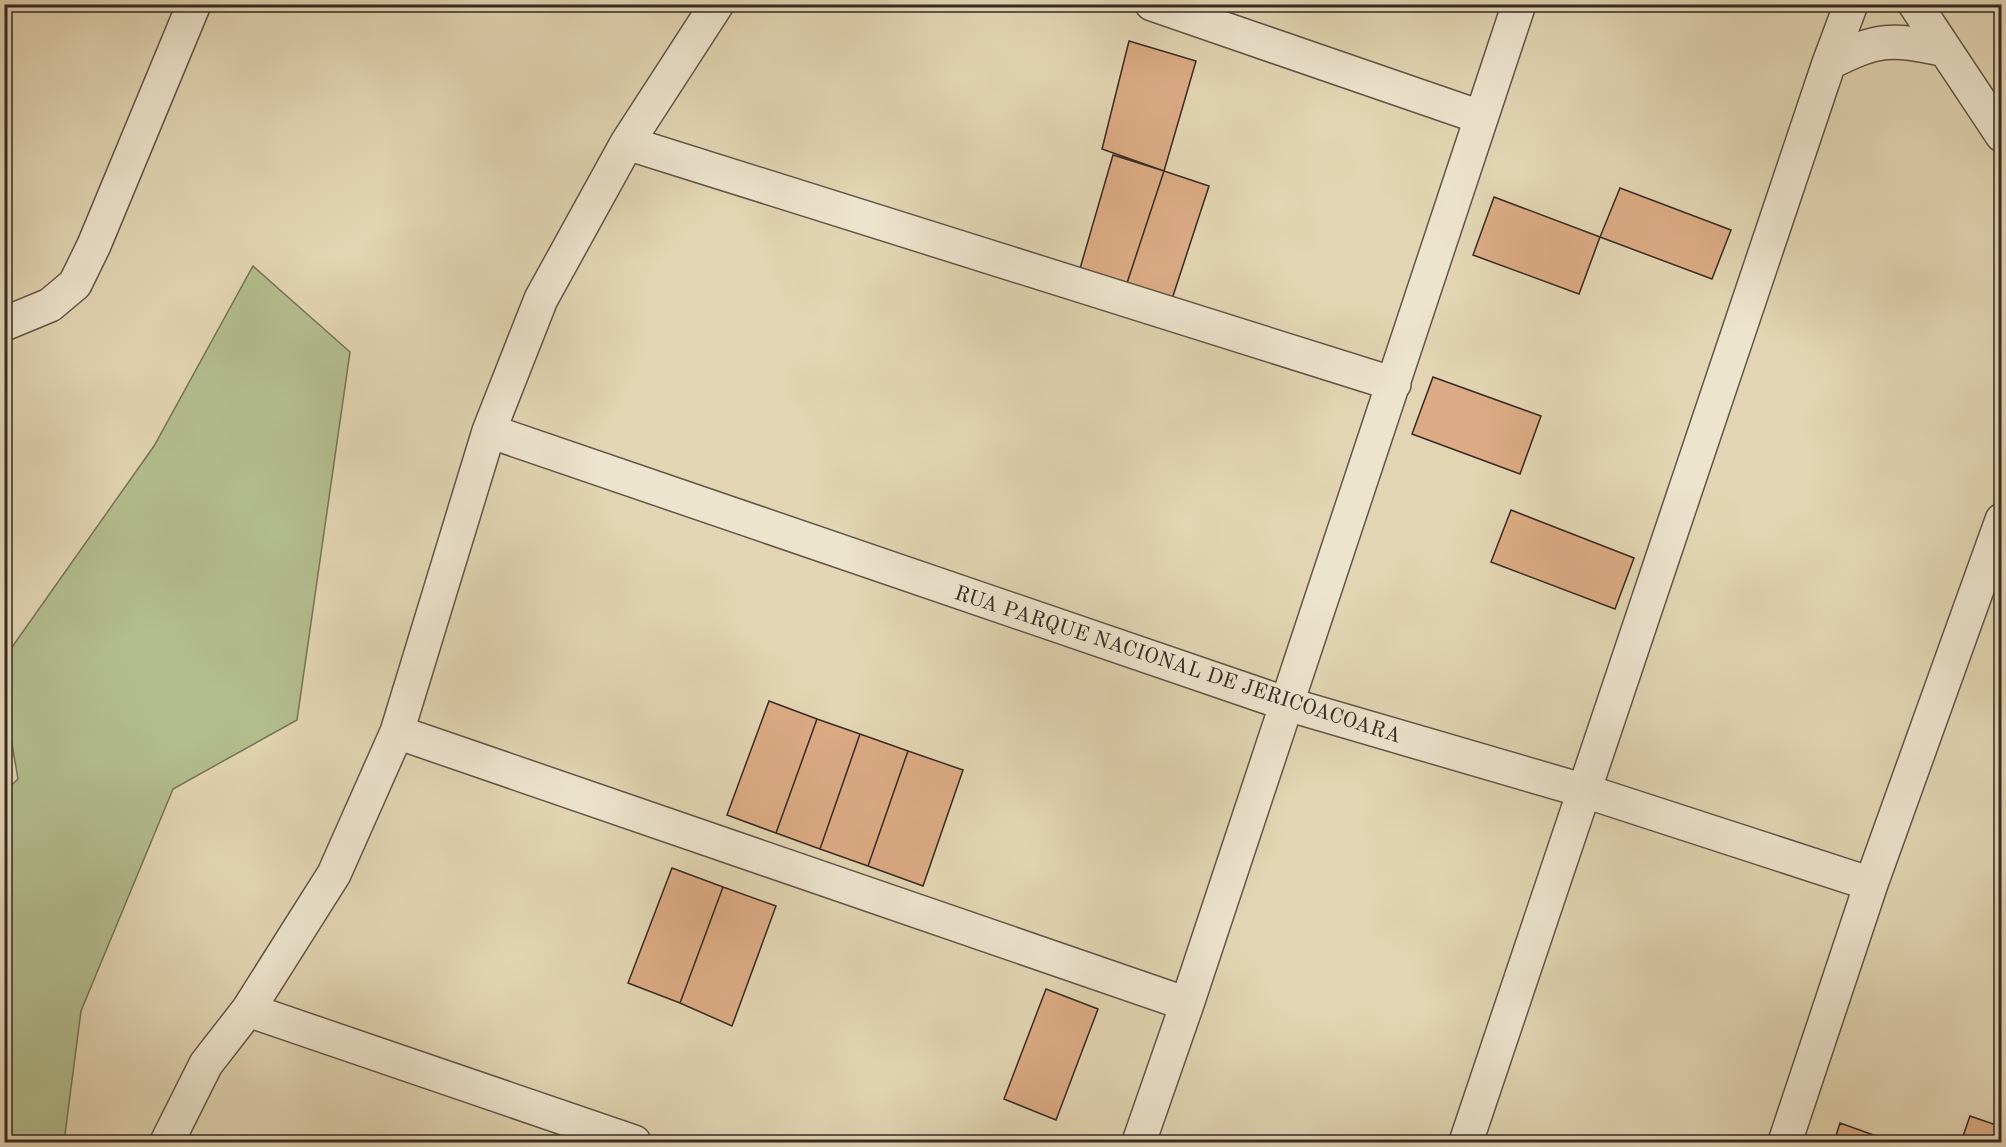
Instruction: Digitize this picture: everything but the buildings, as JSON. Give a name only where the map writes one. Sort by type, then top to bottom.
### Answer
[{"type":"street","points":[[4,324],[50,305],[75,284],[94,245],[194,4]]},
{"type":"street","points":[[167,1143],[206,1064],[248,1010],[334,874],[397,732],[489,431],[541,298],[627,143],[717,4]]},
{"type":"street","points":[[1152,4],[1480,117]]},
{"type":"street","points":[[1139,1143],[1519,4]]},
{"type":"street","points":[[1466,1143],[1828,63],[1851,4]]},
{"type":"street","points":[[1915,4],[2001,135]]},
{"type":"street","points":[[1828,63],[1862,47],[1884,41],[1908,42],[1945,50]]},
{"type":"street","points":[[627,143],[1394,384]]},
{"type":"street","name":"RUA PARQUE NACIONAL DE JERICOACOARA","points":[[489,431],[1287,704],[1585,791],[1871,884]]},
{"type":"street","points":[[1785,1143],[1871,884],[2001,520]]},
{"type":"street","points":[[397,732],[1187,1004]]},
{"type":"street","points":[[248,1010],[634,1143]]},
{"type":"green space","points":[[253,266],[350,352],[297,720],[173,789],[81,1011],[64,1142],[5,1142],[4,792],[18,779],[5,703],[5,657],[154,446]]}]
